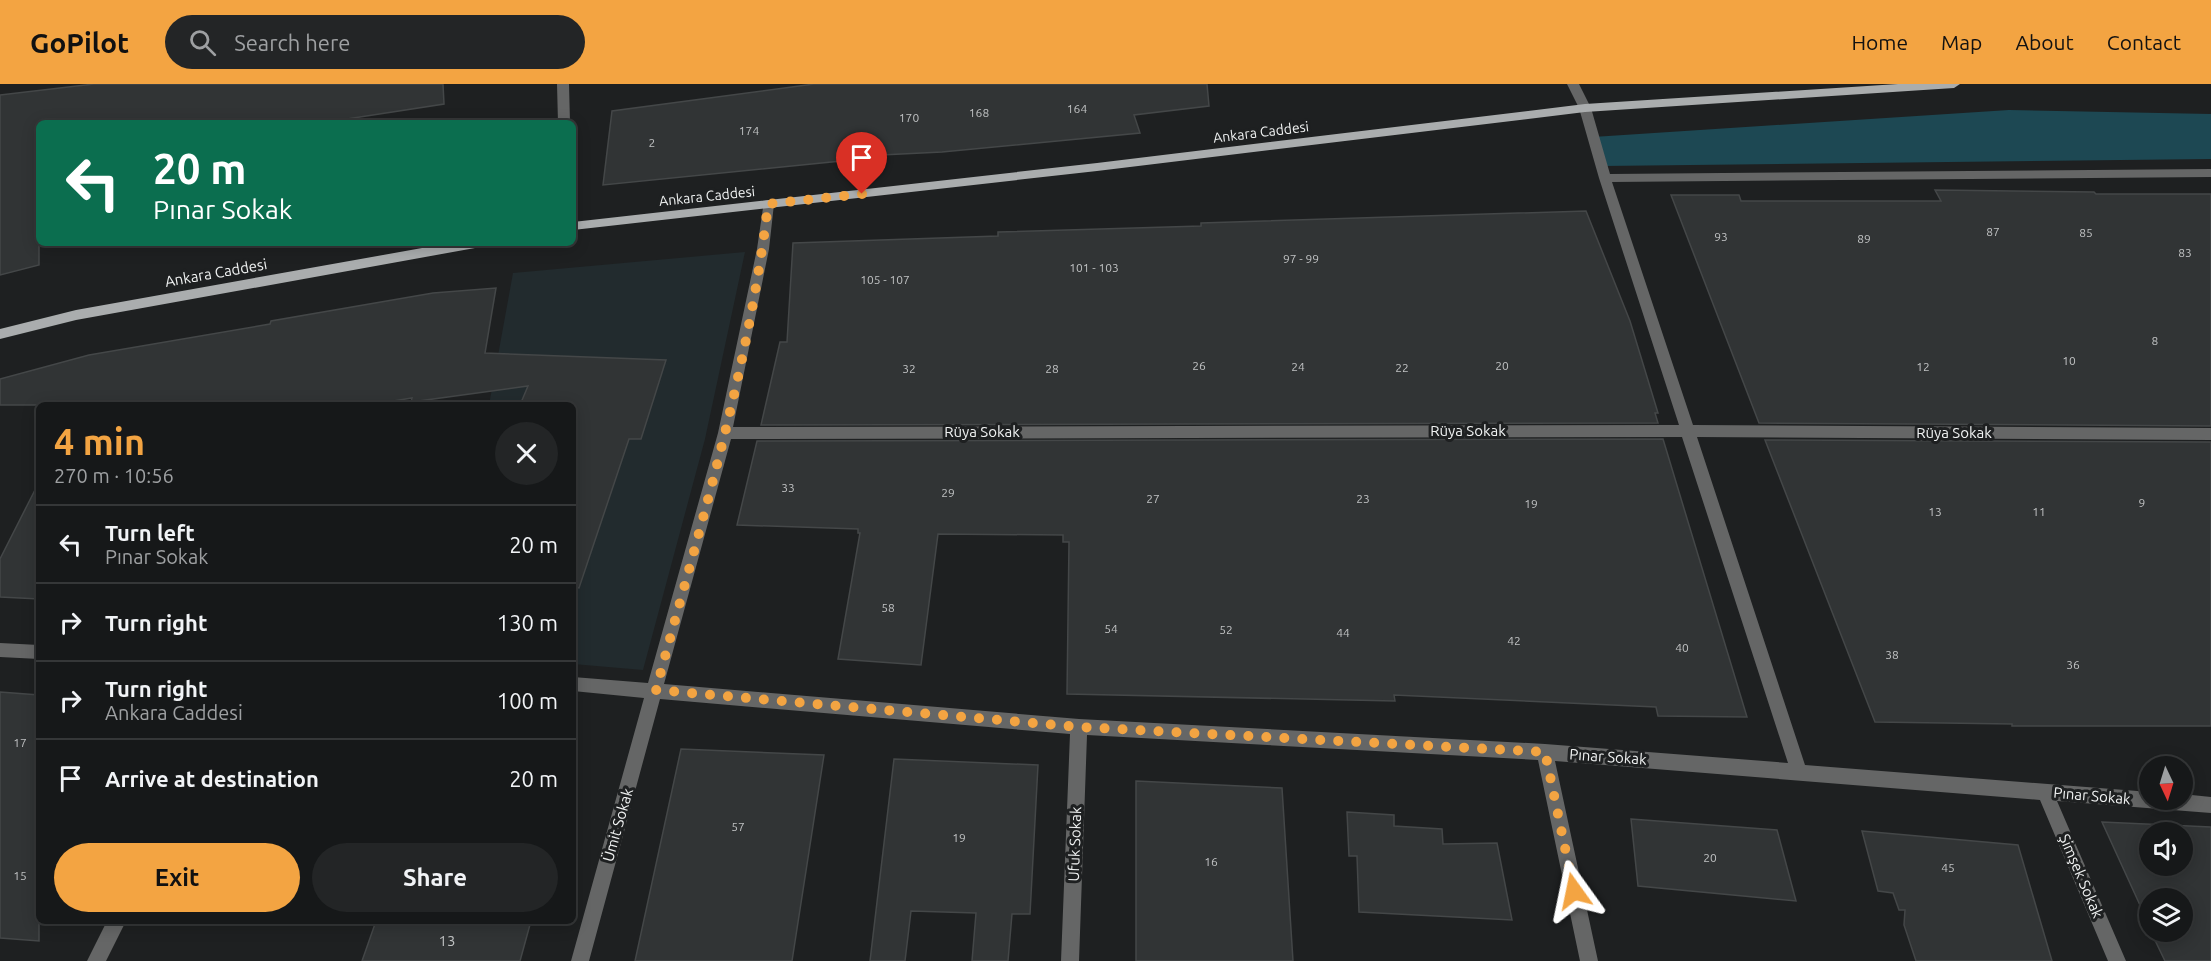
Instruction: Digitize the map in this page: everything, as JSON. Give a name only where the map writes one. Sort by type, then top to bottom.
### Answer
[{"type":"main road","name":"Ankara Caddesi","points":[[576,226],[1097,167],[1585,108],[1954,84]]},
{"type":"main road","name":"Ankara Caddesi","points":[[0,334],[76,315],[458,246]]},
{"type":"street","points":[[563,84],[564,120]]},
{"type":"street","points":[[1573,84],[1585,108],[1605,178],[1799,772]]},
{"type":"street","points":[[1605,178],[2211,173]]},
{"type":"street","name":"Ümit Sokak","points":[[580,961],[725,433],[763,249],[768,204]]},
{"type":"street","name":"Rüya Sokak","points":[[725,433],[1688,431],[2211,434]]},
{"type":"street","points":[[0,650],[36,652]]},
{"type":"street","name":"Pınar Sokak","points":[[576,684],[1079,727],[1545,752],[2211,805]]},
{"type":"street","name":"Ufuk Sokak","points":[[1070,961],[1079,727]]},
{"type":"street","points":[[1545,752],[1589,961]]},
{"type":"street","name":"Şimşek Sokak","points":[[2045,792],[2117,961]]},
{"type":"street","points":[[96,961],[115,924]]},
{"type":"shaded area","points":[[2009,110],[2211,114],[2211,159],[1602,166],[1593,137]]},
{"type":"shaded area","points":[[745,252],[705,439],[643,670],[576,664],[576,402],[490,402],[513,273]]},
{"type":"building","points":[[94,84],[443,84],[444,104],[340,120],[36,120],[36,246],[39,246],[39,265],[0,275],[0,95]]},
{"type":"building","points":[[814,84],[1207,84],[1209,106],[1134,115],[1140,133],[942,152],[861,156],[861,159],[603,185],[612,111]]},
{"type":"building","points":[[1935,190],[2211,194],[2211,426],[1759,423],[1671,195],[1739,195],[1741,201],[1941,201]]},
{"type":"building","points":[[1586,211],[1630,321],[1658,413],[1655,413],[1658,423],[761,425],[780,342],[787,342],[793,243],[998,236],[998,232],[1201,226],[1201,223]]},
{"type":"building","points":[[496,288],[485,353],[666,360],[641,439],[629,439],[579,588],[576,588],[576,402],[521,402],[528,386],[411,402],[412,398],[387,402],[36,402],[36,405],[0,405],[0,379],[89,355],[433,293]]},
{"type":"building","points":[[1663,439],[1747,717],[1658,716],[1656,707],[1394,695],[1395,701],[1067,694],[1069,542],[1063,542],[1063,535],[938,534],[921,665],[838,659],[860,533],[858,529],[737,525],[757,441]]},
{"type":"building","points":[[1765,440],[2211,442],[2211,726],[2012,726],[2012,724],[1875,722]]},
{"type":"building","points":[[36,488],[36,599],[0,597],[0,559]]},
{"type":"building","points":[[0,692],[36,695],[36,924],[39,924],[39,941],[0,938]]},
{"type":"building","points":[[681,749],[824,755],[792,961],[635,961]]},
{"type":"building","points":[[894,759],[1038,765],[1030,914],[1012,914],[1008,961],[972,961],[976,913],[911,911],[905,961],[870,961]]},
{"type":"building","points":[[1136,781],[1282,788],[1293,961],[1136,961]]},
{"type":"building","points":[[1347,812],[1394,815],[1394,826],[1442,829],[1443,844],[1497,843],[1512,920],[1359,912],[1357,856],[1349,856]]},
{"type":"building","points":[[1631,819],[1777,830],[1796,901],[1638,886]]},
{"type":"building","points":[[2102,822],[2139,824],[2139,876],[2193,876],[2193,826],[2211,827],[2211,961],[2165,961],[2156,942],[2193,942],[2193,888],[2139,888],[2139,903]]},
{"type":"building","points":[[1862,831],[2018,845],[2052,961],[1916,961],[1904,925],[1905,910],[1899,910],[1893,893],[1878,891]]},
{"type":"building","points":[[375,924],[530,924],[520,961],[362,961]]},
{"type":"route","points":[[862,194],[768,204],[763,249],[725,433],[656,690],[1079,727],[1545,752],[1574,891]]}]
